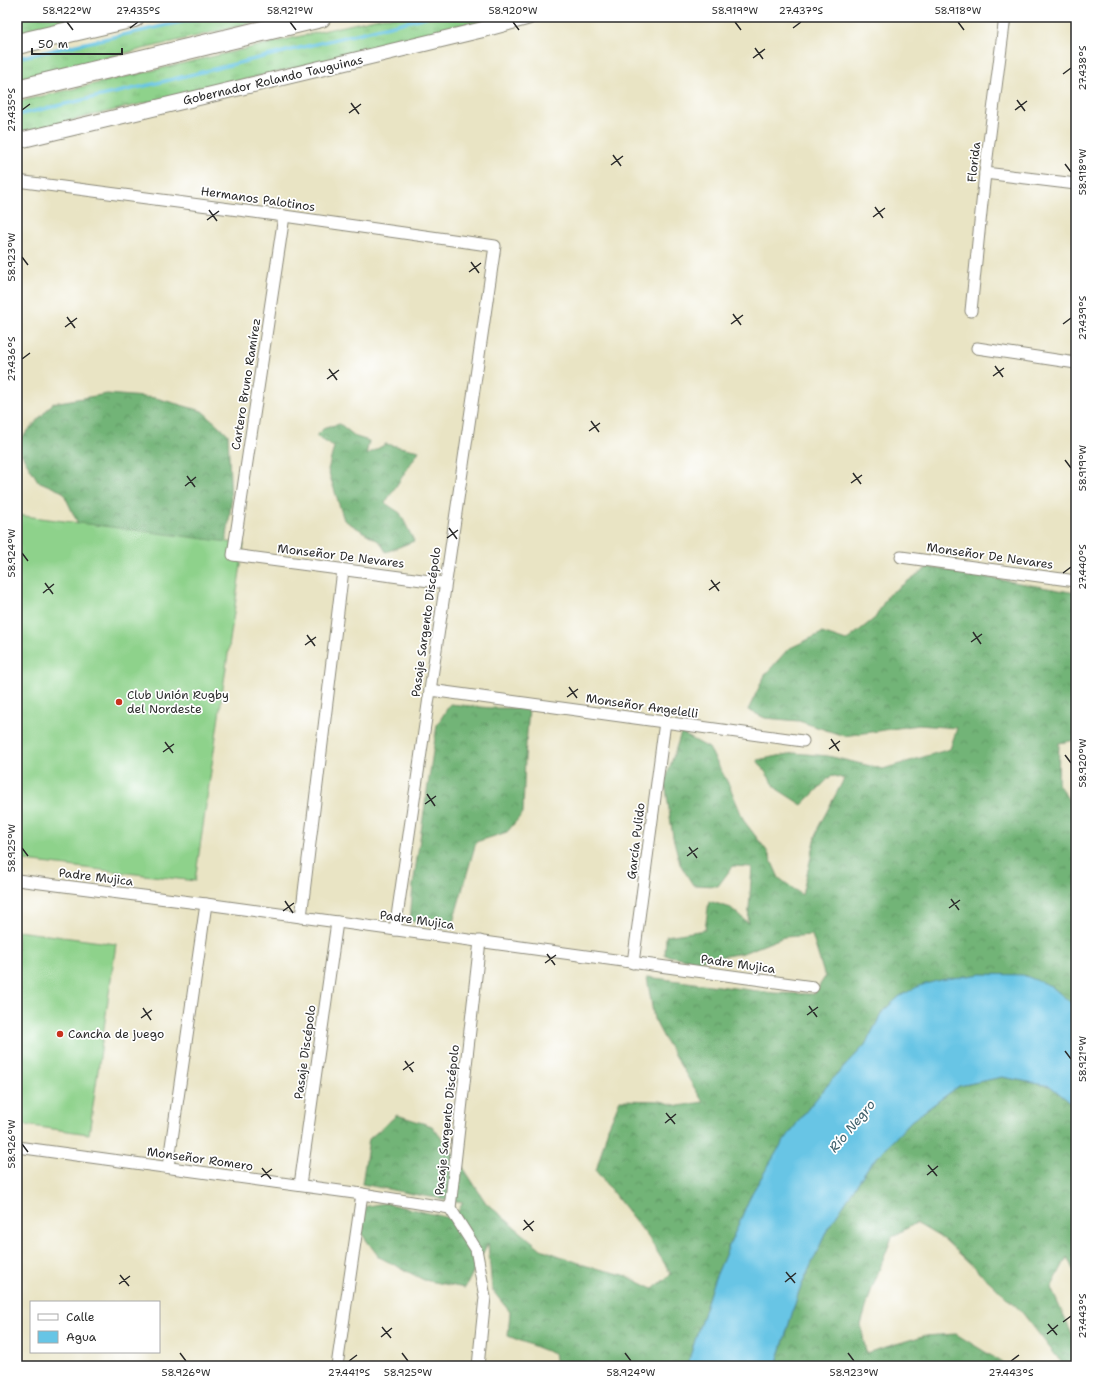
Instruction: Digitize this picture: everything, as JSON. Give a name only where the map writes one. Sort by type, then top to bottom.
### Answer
[{"type":"highway","points":[[17,44],[134,17]]},
{"type":"highway","points":[[17,90],[321,17]]},
{"type":"street","name":"Gobernador Rolando Tauguinas","points":[[17,141],[473,32],[528,17]]},
{"type":"street","name":"Florida","points":[[971,311],[985,173],[1005,17]]},
{"type":"street","points":[[985,173],[1076,184]]},
{"type":"street","name":"Hermanos Palotinos","points":[[17,181],[284,216],[495,246]]},
{"type":"street","name":"Cartero Bruno Ramírez","points":[[233,555],[284,216]]},
{"type":"street","name":"Pasaje Sargento Discépolo","points":[[395,930],[495,246]]},
{"type":"street","points":[[977,348],[1076,363]]},
{"type":"street","name":"Monseñor De Nevares","points":[[233,555],[445,583]]},
{"type":"street","name":"Monseñor De Nevares","points":[[901,556],[1076,581]]},
{"type":"street","points":[[301,917],[343,570]]},
{"type":"street","name":"Monseñor Angelelli","points":[[430,690],[804,741]]},
{"type":"street","name":"García Pulido","points":[[633,963],[665,722]]},
{"type":"street","name":"Padre Mujica","points":[[17,880],[206,904],[813,987]]},
{"type":"street","points":[[168,1167],[206,904]]},
{"type":"street","name":"Pasaje Discépolo","points":[[300,1185],[337,922]]},
{"type":"street","name":"Pasaje Sargento Discépolo","points":[[478,1366],[485,1298],[476,1249],[450,1208],[480,942]]},
{"type":"street","name":"Monseñor Romero","points":[[17,1147],[300,1185],[450,1208]]},
{"type":"street","points":[[337,1366],[362,1194]]},
{"type":"green space","points":[[17,17],[102,17],[17,38]]},
{"type":"green space","points":[[199,17],[277,17],[17,79],[17,59]]},
{"type":"green space","points":[[383,17],[501,17],[324,61],[17,133],[17,102]]},
{"type":"green space","points":[[107,394],[156,398],[202,411],[228,434],[231,504],[226,545],[80,528],[63,492],[38,481],[17,447],[17,443],[53,403]]},
{"type":"green space","points":[[340,424],[356,437],[369,441],[366,455],[386,444],[419,451],[385,503],[400,513],[414,541],[386,552],[380,542],[344,520],[328,470],[334,447],[316,436],[325,427]]},
{"type":"green space","name":"Club Unión Rugby del Nordeste","points":[[17,515],[244,544],[195,881],[17,860]]},
{"type":"green space","points":[[928,567],[1076,593],[1076,740],[1059,743],[1058,784],[1076,811],[1076,1007],[1051,986],[900,996],[883,1011],[865,1045],[831,1081],[803,1115],[779,1148],[752,1193],[713,1283],[687,1366],[556,1366],[554,1354],[508,1336],[510,1312],[492,1290],[488,1243],[465,1288],[424,1280],[379,1257],[361,1233],[357,1208],[385,1203],[454,1219],[463,1202],[362,1184],[369,1139],[397,1115],[432,1126],[459,1161],[486,1203],[541,1249],[587,1266],[624,1275],[653,1289],[671,1274],[648,1237],[596,1171],[608,1128],[620,1100],[660,1101],[679,1106],[703,1102],[665,1040],[654,1019],[647,977],[774,993],[814,994],[825,977],[812,935],[784,937],[743,953],[695,961],[665,955],[666,936],[705,930],[709,901],[731,908],[748,923],[752,867],[733,866],[718,886],[693,885],[680,864],[673,837],[665,782],[681,733],[709,748],[729,785],[744,821],[767,851],[779,878],[802,895],[818,828],[844,779],[832,775],[802,805],[777,789],[757,760],[794,753],[828,756],[883,769],[950,749],[957,728],[918,725],[844,736],[799,721],[765,718],[748,710],[765,675],[788,649],[822,633],[846,641],[875,618],[888,595]]},
{"type":"green space","points":[[450,704],[491,708],[529,708],[523,813],[507,832],[476,842],[451,929],[410,921],[413,885],[437,725]]},
{"type":"green space","name":"Cancha de juego","points":[[17,931],[116,944],[89,1134],[17,1124]]},
{"type":"green space","points":[[1002,1077],[1050,1086],[1076,1107],[1076,1275],[1067,1257],[1051,1288],[1076,1343],[1076,1366],[1064,1366],[1021,1311],[945,1240],[916,1223],[892,1237],[871,1291],[861,1325],[866,1353],[923,1336],[956,1334],[1008,1366],[776,1366],[799,1291],[828,1228],[869,1166],[911,1121],[959,1086]]},
{"type":"water","name":"Río Negro","points":[[981,974],[1023,975],[1051,986],[1076,1007],[1076,1107],[1050,1086],[1002,1077],[959,1086],[911,1121],[869,1166],[828,1228],[799,1291],[776,1366],[687,1366],[713,1283],[752,1193],[779,1148],[803,1115],[831,1081],[865,1045],[883,1011],[900,996],[919,986],[940,980]]},
{"type":"waterway","points":[[17,58],[204,17]]},
{"type":"waterway","points":[[17,115],[149,85],[426,17]]},
{"type":"place","name":"Club Unión Rugby del Nordeste","points":[[119,702]]},
{"type":"place","name":"Cancha de juego","points":[[60,1034]]}]
